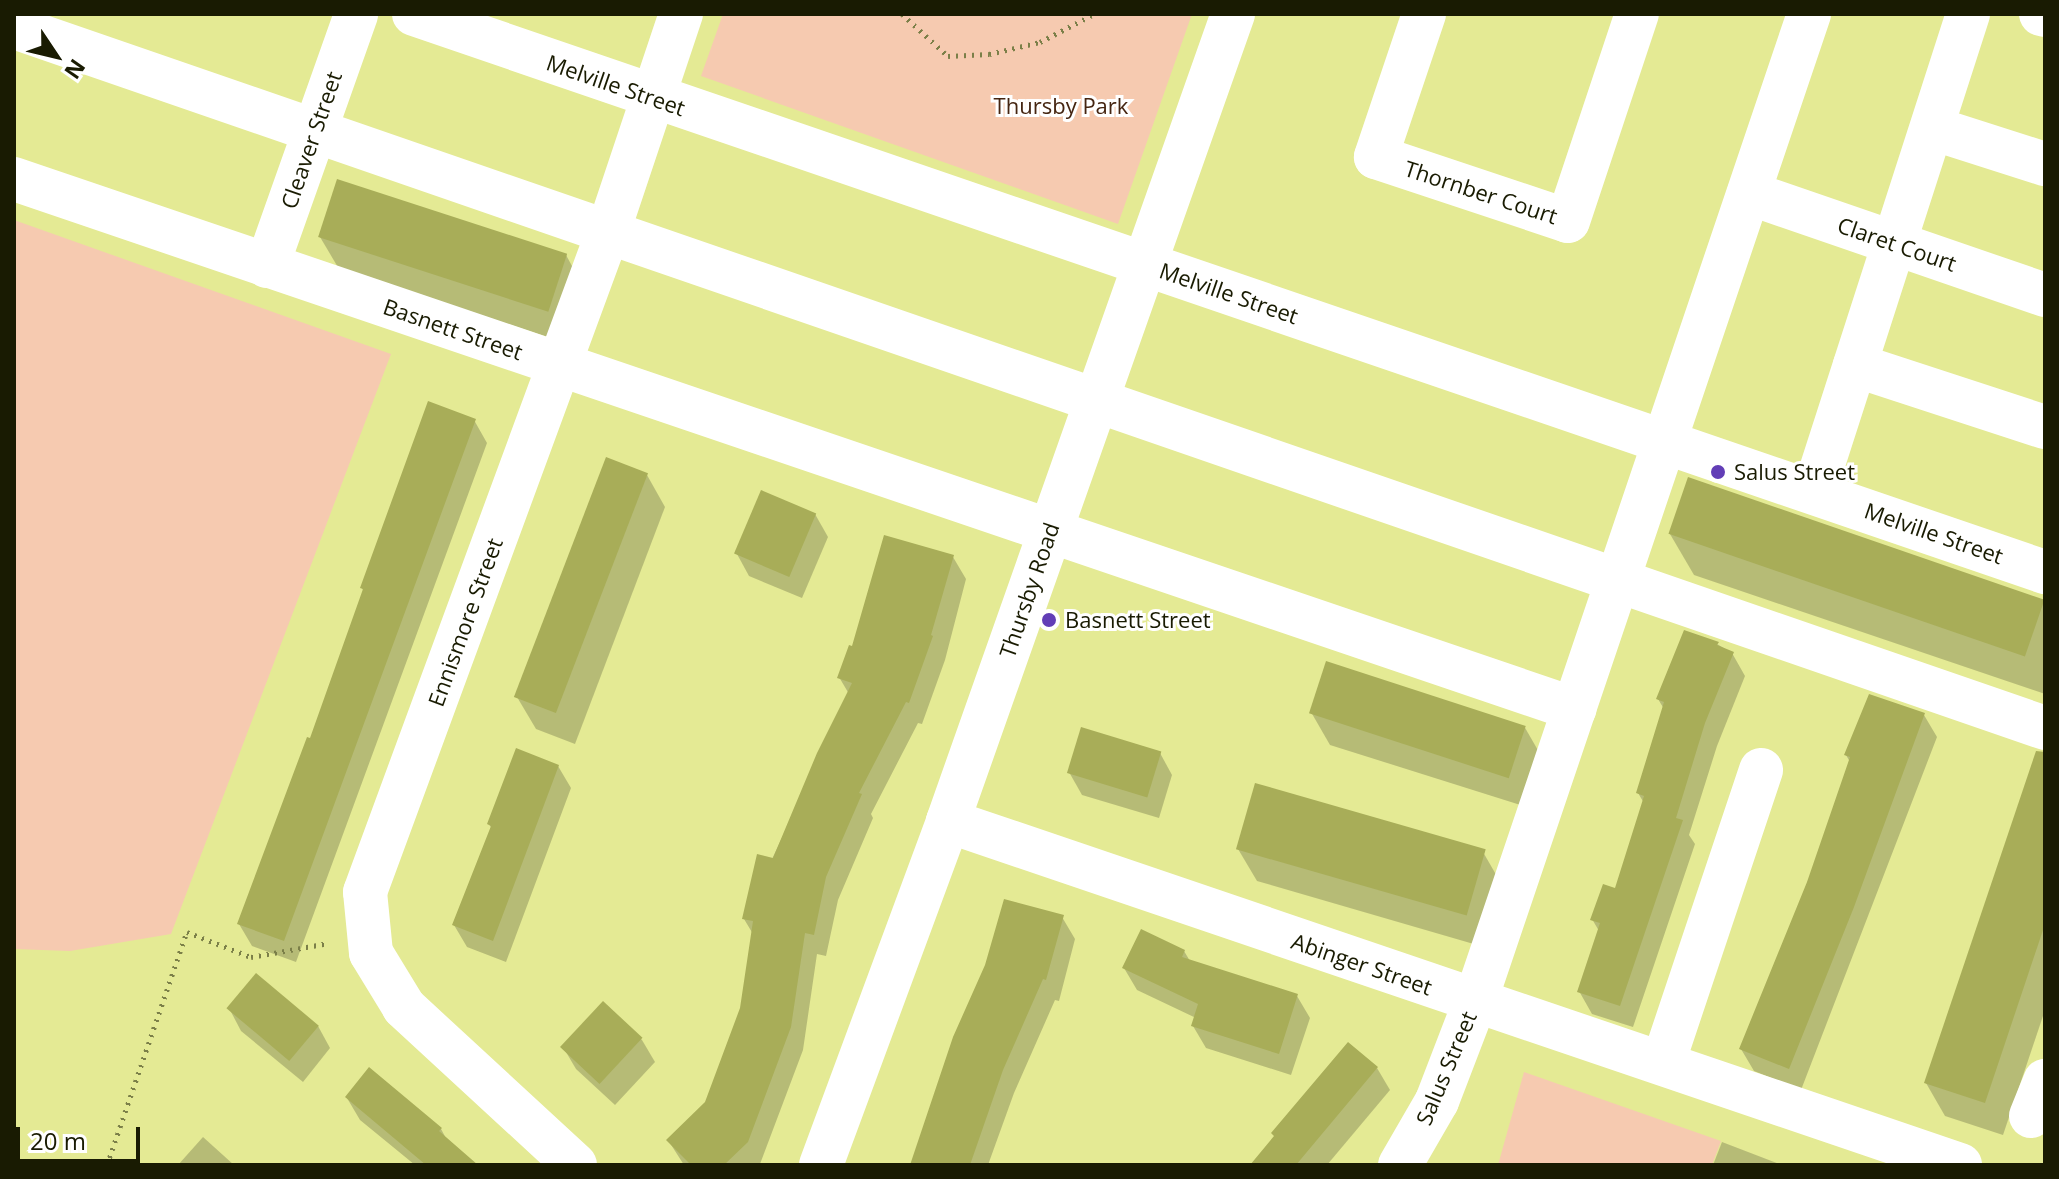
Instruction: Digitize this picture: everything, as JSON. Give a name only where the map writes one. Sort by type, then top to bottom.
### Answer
[{"type":"street","name":"Cleaver Street","points":[[267,266],[356,14]]},
{"type":"street","name":"Melville Street","points":[[414,14],[503,29],[650,97],[1665,440],[2045,572]]},
{"type":"street","name":"Ennismore Street","points":[[575,1165],[404,1007],[371,953],[365,892],[608,232],[650,97],[681,14]]},
{"type":"street","name":"Thursby Road","points":[[821,1165],[948,821],[1233,14]]},
{"type":"street","name":"Thornber Court","points":[[1424,14],[1376,157],[1568,221],[1637,14]]},
{"type":"street","name":"Salus Street","points":[[1400,1165],[1437,1101],[1475,1002],[1809,14]]},
{"type":"street","points":[[1814,492],[1968,14]]},
{"type":"street","points":[[14,27],[2045,728]]},
{"type":"street","points":[[1932,128],[2045,164]]},
{"type":"street","name":"Basnett Street","points":[[14,179],[1574,709]]},
{"type":"street","name":"Claret Court","points":[[1749,193],[2045,295]]},
{"type":"street","points":[[1855,365],[2045,427]]},
{"type":"street","points":[[1663,1063],[1761,770]]},
{"type":"street","name":"Abinger Street","points":[[948,821],[1960,1165]]},
{"type":"path","points":[[902,14],[948,56],[989,54],[1040,42],[1094,14]]},
{"type":"path","points":[[107,1165],[187,932],[251,957],[369,936]]},
{"type":"green space","name":"Thursby Park","points":[[723,14],[1192,14],[1118,224],[701,76]]},
{"type":"green space","points":[[14,220],[391,354],[171,934],[70,951],[14,949]]},
{"type":"green space","points":[[1524,1072],[1721,1141],[1712,1165],[1498,1165]]},
{"type":"building","points":[[337,179],[567,254],[548,312],[318,237]]},
{"type":"building","points":[[428,401],[476,419],[284,941],[237,924],[307,737],[310,738]]},
{"type":"building","points":[[606,457],[648,473],[556,713],[514,697]]},
{"type":"building","points":[[1688,477],[2044,600],[2025,656],[1668,534]]},
{"type":"building","points":[[761,490],[816,513],[789,577],[734,554]]},
{"type":"building","points":[[884,535],[954,555],[933,636],[909,703],[906,702],[859,793],[862,794],[826,877],[814,935],[805,933],[791,1027],[748,1142],[724,1165],[691,1165],[666,1140],[705,1102],[740,1008],[753,921],[742,919],[757,854],[773,858],[817,753],[852,683],[837,678],[849,645],[852,646]]},
{"type":"building","points":[[1684,630],[1719,642],[1717,645],[1734,652],[1705,723],[1676,818],[1683,820],[1620,1006],[1577,992],[1600,923],[1590,920],[1603,884],[1615,888],[1644,796],[1636,793],[1664,702],[1656,699]]},
{"type":"building","points":[[1326,661],[1526,726],[1509,778],[1309,713]]},
{"type":"building","points":[[1869,694],[1925,713],[1854,907],[1789,1069],[1739,1049],[1807,882],[1850,757],[1844,755]]},
{"type":"building","points":[[1081,727],[1161,752],[1147,797],[1067,773]]},
{"type":"building","points":[[516,748],[559,765],[493,941],[452,925],[491,826],[487,824]]},
{"type":"building","points":[[2036,751],[2045,752],[2045,924],[1985,1103],[1924,1083]]},
{"type":"building","points":[[1255,783],[1486,849],[1467,915],[1236,849]]},
{"type":"building","points":[[1004,899],[1064,915],[1046,980],[1043,979],[1003,1070],[970,1165],[910,1165],[953,1037],[985,965]]},
{"type":"building","points":[[1141,929],[1185,950],[1182,957],[1298,994],[1279,1054],[1191,1026],[1198,1004],[1122,968]]},
{"type":"building","points":[[256,973],[319,1026],[289,1061],[226,1008]]},
{"type":"building","points":[[603,1001],[642,1038],[600,1084],[560,1047]]},
{"type":"building","points":[[1348,1042],[1378,1067],[1296,1165],[1250,1165],[1274,1136],[1271,1133]]},
{"type":"building","points":[[369,1067],[442,1128],[439,1131],[478,1165],[426,1165],[345,1097]]},
{"type":"place","name":"Salus Street","points":[[1718,472]]},
{"type":"place","name":"Basnett Street","points":[[1049,620]]}]
